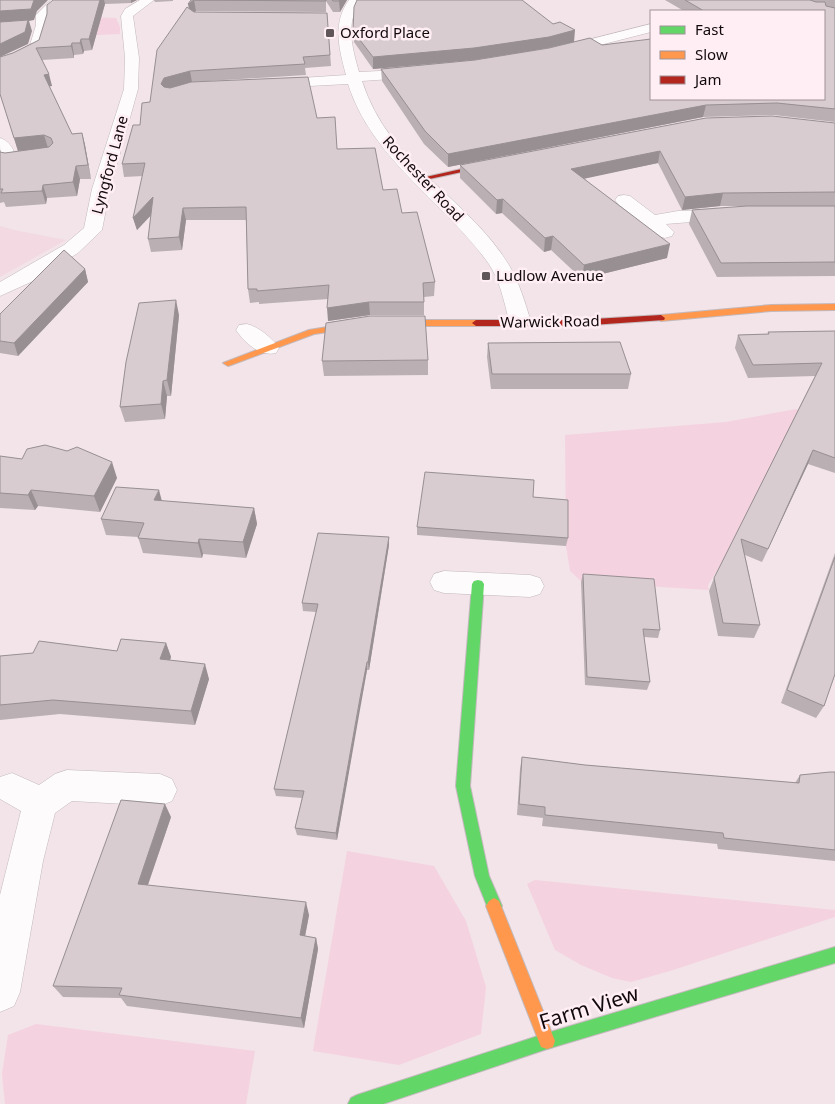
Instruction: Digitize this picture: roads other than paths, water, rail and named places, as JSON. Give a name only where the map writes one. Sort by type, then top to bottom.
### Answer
[{"type":"street","points":[[0,64],[36,47],[42,25],[42,16],[48,8],[59,0]]},
{"type":"street","name":"Lyngford Lane","points":[[0,290],[24,278],[71,249],[93,230],[101,189],[131,89],[132,58],[127,16],[148,0]]},
{"type":"street","name":"Rochester Road","points":[[356,0],[339,18],[354,78],[370,118],[397,155],[494,258],[512,290],[520,322]]},
{"type":"street","points":[[26,26],[42,25]]},
{"type":"street","points":[[548,54],[650,28]]},
{"type":"street","points":[[259,84],[431,72]]},
{"type":"street","points":[[0,143],[7,152],[10,164],[28,156]]},
{"type":"street","points":[[420,179],[506,161]]},
{"type":"street","points":[[624,200],[658,226],[678,216],[746,213]]},
{"type":"street","name":"Warwick Road","points":[[228,363],[312,332],[370,323],[577,323],[684,317],[771,308],[835,307]]},
{"type":"street","points":[[247,330],[268,348]]},
{"type":"street","points":[[444,582],[530,586]]},
{"type":"street","points":[[478,584],[463,786],[482,876],[547,1041]]},
{"type":"street","points":[[0,992],[26,861],[26,796],[67,786],[160,790]]},
{"type":"street","name":"Farm View","points":[[357,1104],[547,1041],[835,955]]},
{"type":"place","name":"Oxford Place","points":[[330,33]]},
{"type":"place","name":"Ludlow Avenue","points":[[486,276]]}]
